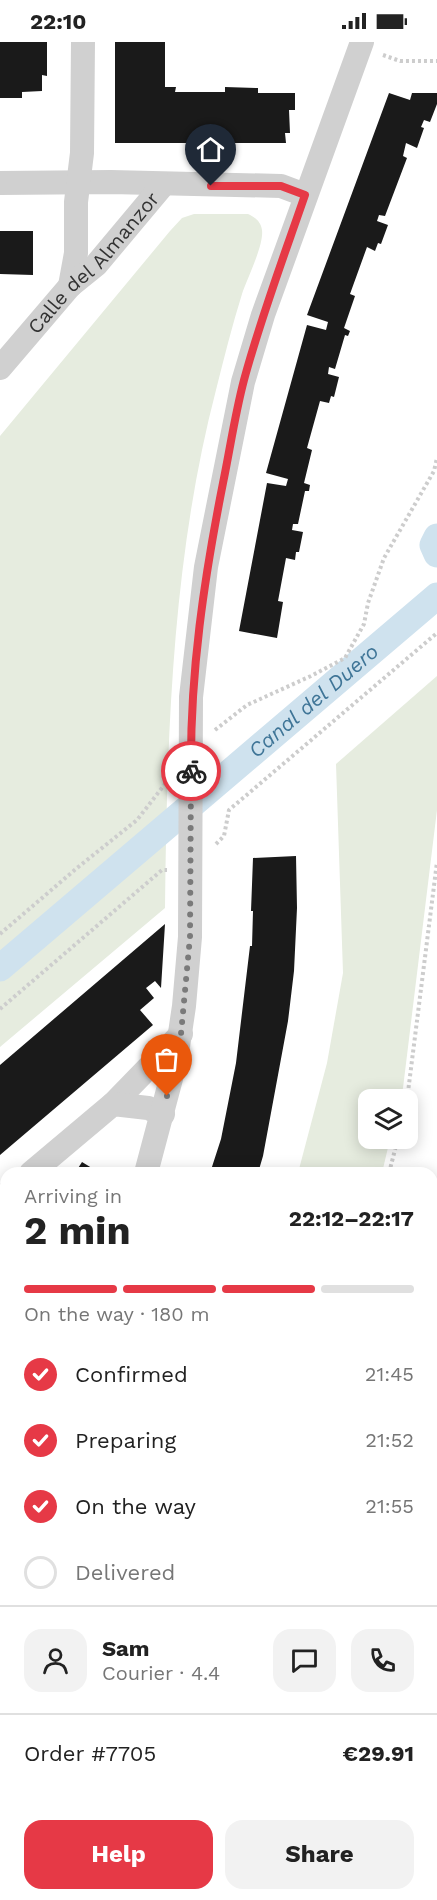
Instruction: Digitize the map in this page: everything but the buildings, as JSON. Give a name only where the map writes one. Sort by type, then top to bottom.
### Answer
[{"type":"street","points":[[70,286],[76,253],[77,183],[82,153],[83,42]]},
{"type":"street","points":[[148,1167],[163,1114],[181,1034],[190,937],[191,697],[206,567],[243,382],[263,315],[305,195],[361,45]]},
{"type":"street","points":[[0,183],[281,186],[305,195]]},
{"type":"street","name":"Calle del Almanzor","points":[[0,368],[70,286],[96,265],[163,185]]},
{"type":"street","points":[[38,1167],[113,1104],[181,1034]]},
{"type":"street","points":[[113,1104],[148,1108],[163,1114]]},
{"type":"path","points":[[361,45],[400,61],[437,61]]},
{"type":"path","points":[[190,758],[247,705],[345,658],[364,624],[368,603],[384,558],[434,471],[437,458]]},
{"type":"path","points":[[0,1009],[162,870],[189,868],[224,836],[230,810],[437,633]]},
{"type":"path","points":[[0,934],[137,820],[166,782]]},
{"type":"path","points":[[408,1089],[437,862]]},
{"type":"path","points":[[391,1167],[395,1149]]},
{"type":"shaded area","points":[[194,214],[248,214],[259,222],[262,236],[225,354],[201,454],[190,518],[181,583],[170,713],[165,908],[0,1047],[0,436],[170,231],[182,218]]},
{"type":"shaded area","points":[[437,676],[437,810],[403,1088],[358,1089],[358,1149],[388,1149],[383,1167],[300,1167],[327,1063],[343,973],[336,764]]},
{"type":"waterway","points":[[437,537],[433,545],[437,554]]},
{"type":"waterway","name":"Canal del Duero","points":[[0,968],[437,596]]},
{"type":"way so far","points":[[167,1096],[181,1034],[190,937],[191,771]]},
{"type":"route","points":[[191,771],[191,697],[206,567],[243,382],[263,315],[305,195],[281,186],[211,186]]}]
